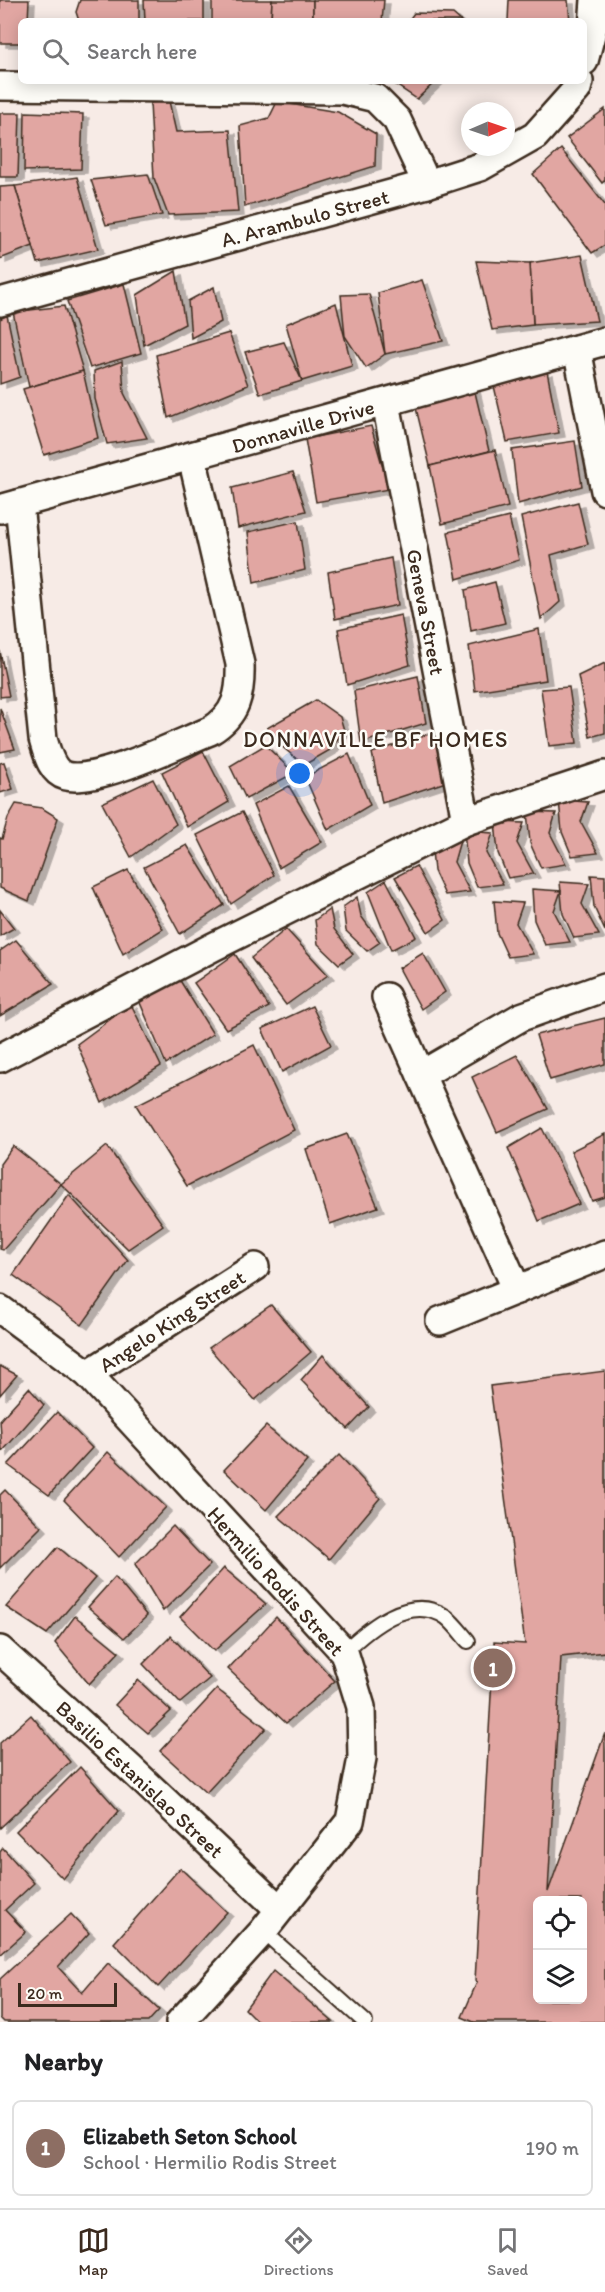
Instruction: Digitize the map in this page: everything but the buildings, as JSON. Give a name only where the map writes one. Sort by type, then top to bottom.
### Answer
[{"type":"street","points":[[587,50],[593,27],[595,0]]},
{"type":"street","name":"A. Arambulo Street","points":[[0,302],[427,184],[480,167],[535,136],[578,84]]},
{"type":"street","points":[[0,86],[342,90],[375,98],[397,120],[427,184]]},
{"type":"street","name":"Donnaville Drive","points":[[9,506],[605,341]]},
{"type":"street","points":[[577,349],[605,491]]},
{"type":"street","name":"Geneva Street","points":[[386,403],[466,821]]},
{"type":"street","points":[[9,506],[43,739],[50,762],[65,776],[102,773],[210,731],[224,722],[235,707],[241,686],[240,664],[192,457]]},
{"type":"street","points":[[0,1058],[213,946],[466,821],[605,775]]},
{"type":"street","points":[[421,1076],[521,1017],[605,987]]},
{"type":"street","points":[[386,997],[517,1290]]},
{"type":"street","points":[[440,1321],[605,1254]]},
{"type":"street","name":"Angelo King Street","points":[[88,1374],[255,1267]]},
{"type":"street","name":"Hermilio Rodis Street","points":[[0,1309],[88,1374],[344,1652],[361,1707],[362,1758],[350,1821],[263,1930],[180,2022]]},
{"type":"street","name":"Basilio Estanislao Street","points":[[0,1650],[130,1768],[279,1909]]},
{"type":"lane","points":[[344,1652],[370,1628],[393,1615],[415,1610],[434,1611],[447,1618],[468,1641]]},
{"type":"lane","points":[[263,1930],[365,2022]]},
{"type":"place","name":"Elizabeth Seton School","points":[[493,1668]]},
{"type":"district","name":"DONNAVILLE BF HOMES","points":[[376,739]]}]
